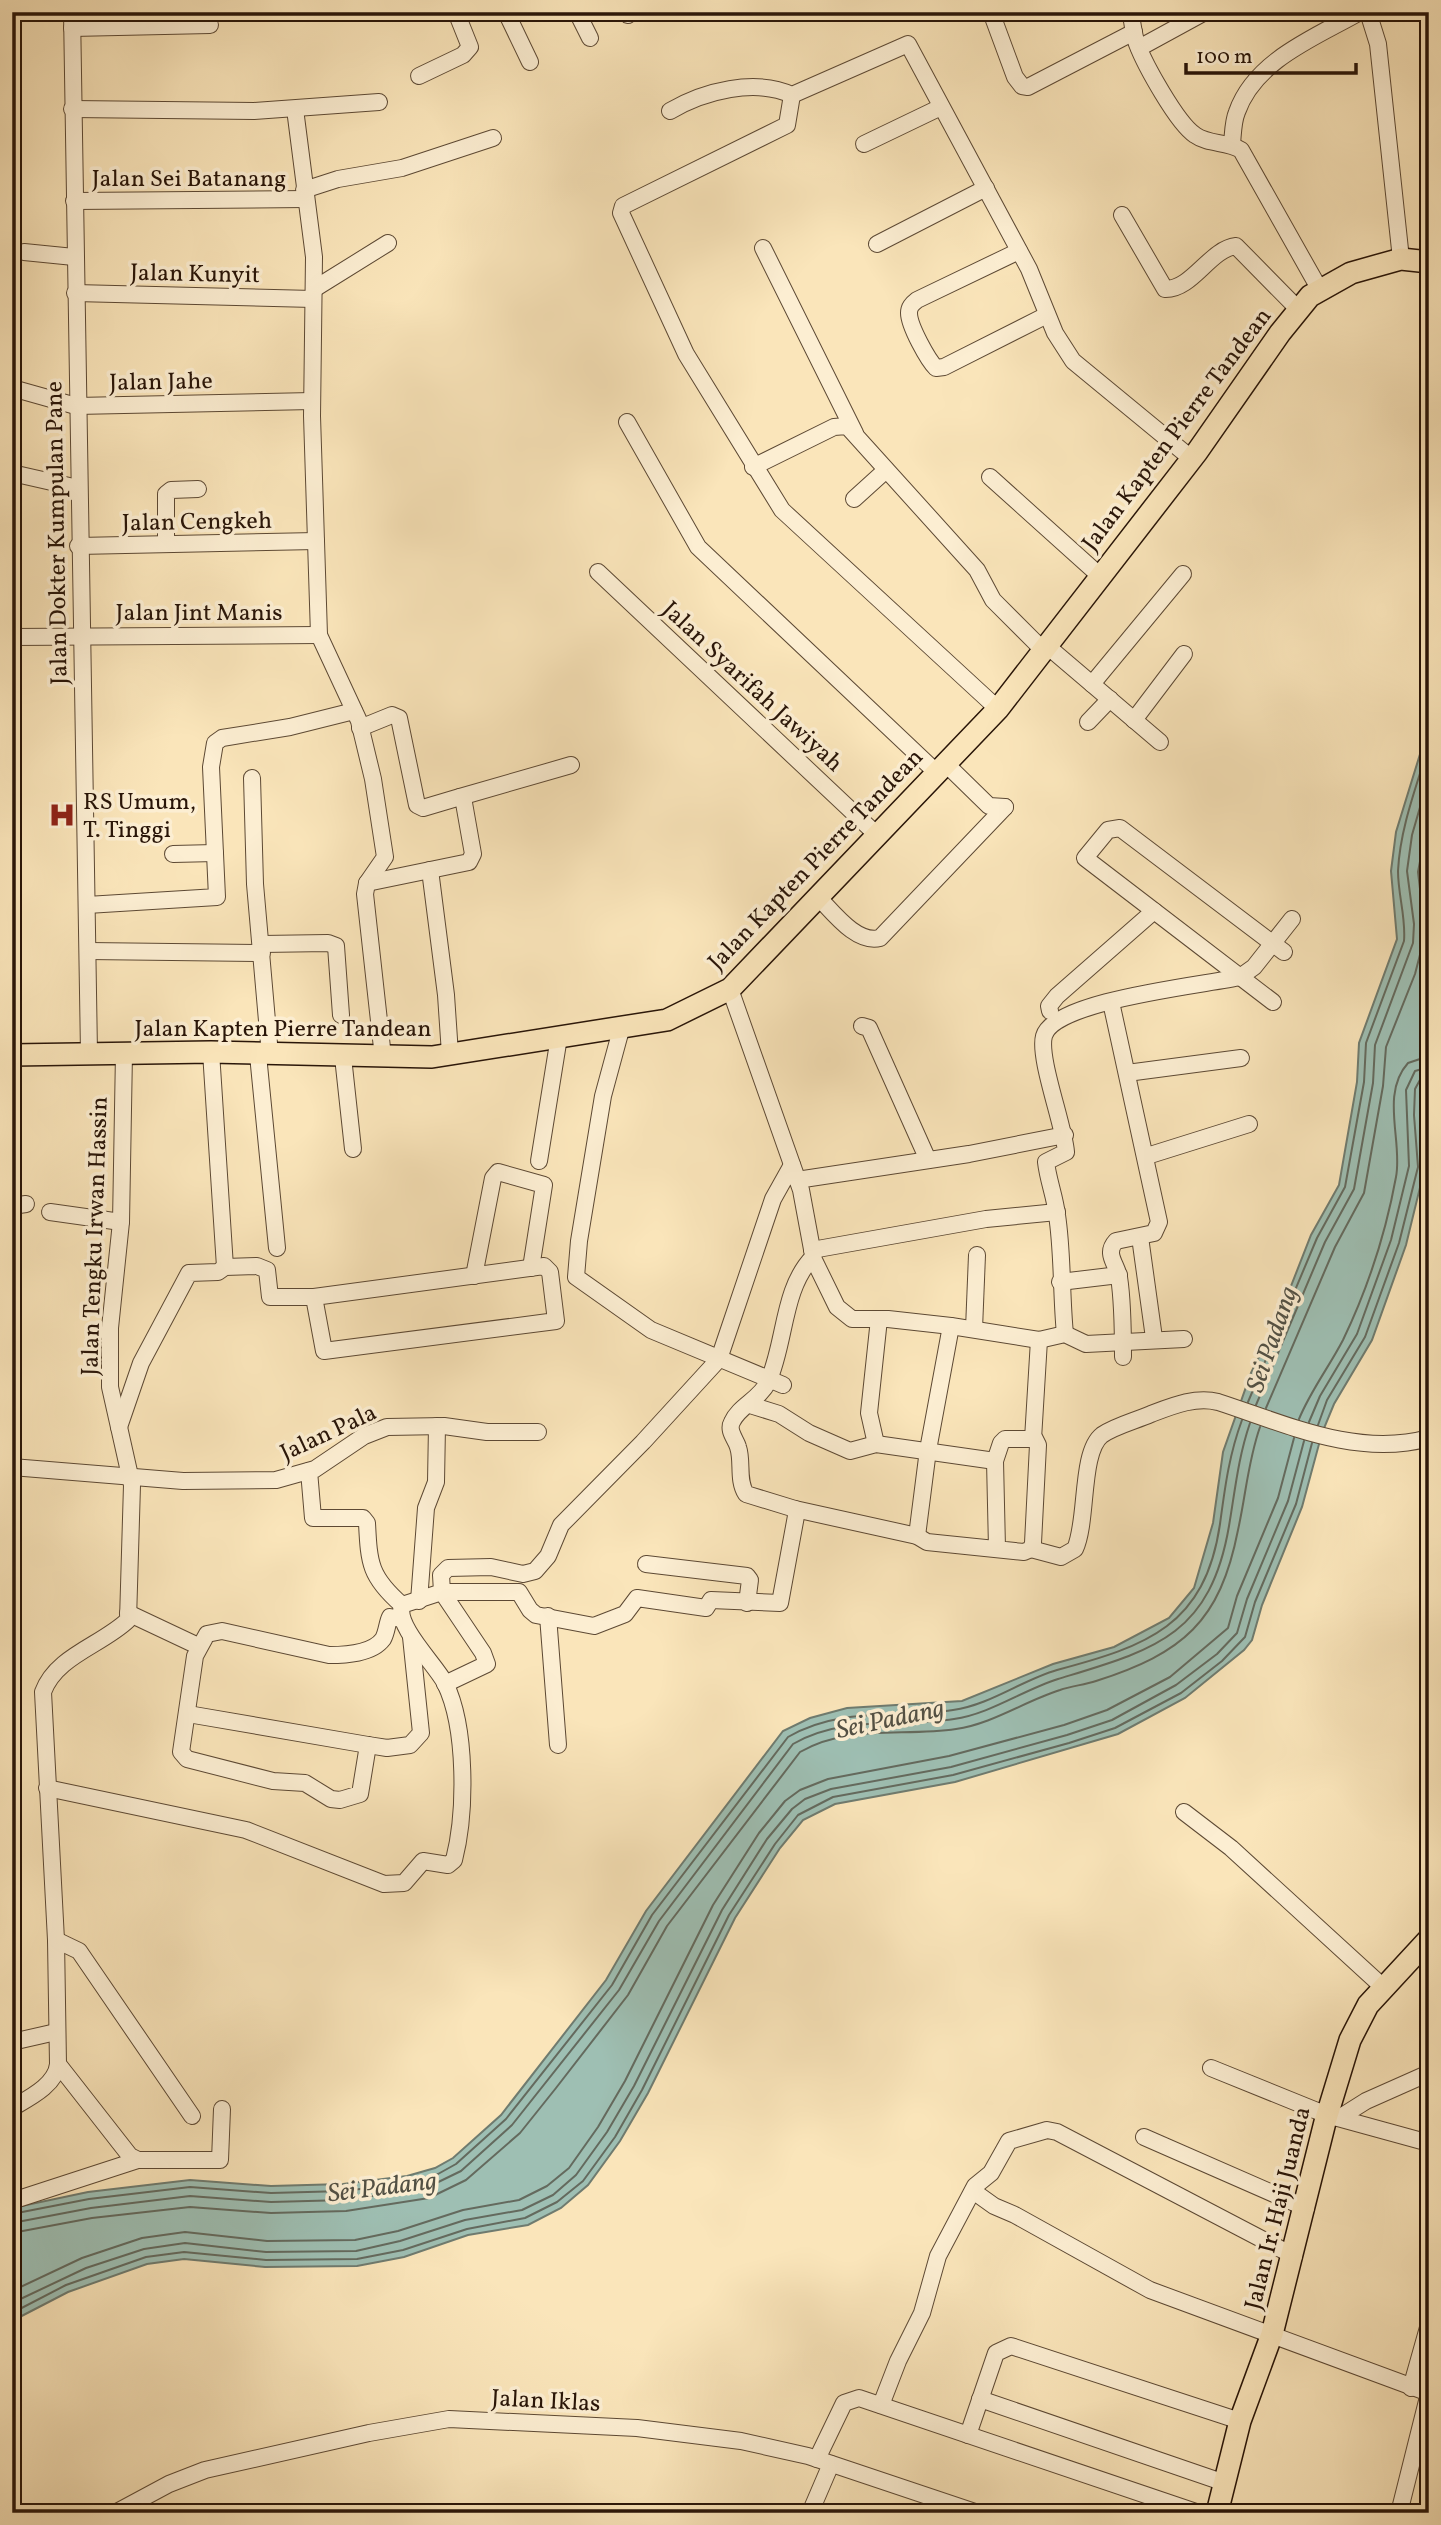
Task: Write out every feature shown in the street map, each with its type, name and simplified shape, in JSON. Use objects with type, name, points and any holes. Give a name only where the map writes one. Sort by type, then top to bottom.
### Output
[{"type":"main road","name":"Jalan Kapten Pierre Tandean","points":[[12,1055],[211,1052],[343,1057],[450,1055],[675,1017],[730,989],[998,709],[1099,575],[1192,459],[1299,310],[1320,290],[1351,274],[1401,259],[1429,262]]},
{"type":"main road","name":"Jalan Ir. Haji Juanda","points":[[1217,2513],[1240,2421],[1272,2334],[1294,2256],[1333,2117],[1350,2040],[1368,2005],[1429,1939]]},
{"type":"street","points":[[419,76],[463,55],[470,47],[456,12]]},
{"type":"street","points":[[506,12],[530,62]]},
{"type":"street","points":[[577,12],[590,38]]},
{"type":"street","points":[[991,12],[1015,78],[1022,86],[1028,87],[1135,32]]},
{"type":"street","points":[[1130,12],[1139,48],[1186,126],[1204,139],[1232,144],[1241,150],[1320,290]]},
{"type":"street","points":[[1139,48],[1205,12]]},
{"type":"street","points":[[1232,144],[1236,113],[1248,89],[1273,62],[1360,12]]},
{"type":"street","points":[[1368,12],[1378,44],[1401,259]]},
{"type":"street","points":[[72,20],[210,25]]},
{"type":"street","name":"Jalan Dokter Kumpulan Pane","points":[[72,20],[78,546],[89,1054]]},
{"type":"street","points":[[792,96],[908,44],[1019,251],[1048,315],[1073,360],[1192,459]]},
{"type":"street","points":[[670,111],[712,93],[755,87],[781,90],[792,96]]},
{"type":"street","points":[[792,96],[787,125],[621,208],[686,354],[753,467],[782,510],[998,709]]},
{"type":"street","points":[[72,109],[295,109],[379,102]]},
{"type":"street","points":[[864,144],[942,107]]},
{"type":"street","points":[[295,109],[313,240],[312,401],[319,635],[360,728],[373,779],[385,857],[367,883],[365,916],[383,1057]]},
{"type":"street","name":"Jalan Sei Batanang","points":[[74,201],[305,195],[338,179],[402,168],[493,138]]},
{"type":"street","points":[[877,244],[986,188]]},
{"type":"street","points":[[1122,215],[1164,289],[1176,287],[1226,249],[1237,246],[1299,310]]},
{"type":"street","points":[[314,294],[388,243]]},
{"type":"street","points":[[763,248],[855,433]]},
{"type":"street","points":[[24,251],[75,257]]},
{"type":"street","points":[[1019,251],[917,300],[911,305],[909,317],[929,361],[936,368],[944,368],[1048,315]]},
{"type":"street","name":"Jalan Kunyit","points":[[75,293],[314,294]]},
{"type":"street","name":"Jalan Jahe","points":[[12,388],[76,406],[312,401]]},
{"type":"street","points":[[627,422],[698,547],[940,768],[989,806],[1005,807],[880,938],[870,941],[860,936],[817,897]]},
{"type":"street","points":[[753,467],[834,427],[847,426],[977,570],[993,600],[1045,647],[1160,742]]},
{"type":"street","points":[[854,499],[886,470]]},
{"type":"street","points":[[12,473],[78,488]]},
{"type":"street","points":[[990,477],[1099,575]]},
{"type":"street","points":[[166,544],[166,494],[171,490],[198,489]]},
{"type":"street","name":"Jalan Cengkeh","points":[[78,546],[316,541]]},
{"type":"street","name":"Jalan Syarifah Jawiyah","points":[[598,572],[876,834]]},
{"type":"street","points":[[1092,684],[1182,574]]},
{"type":"street","name":"Jalan Jint Manis","points":[[12,637],[319,635]]},
{"type":"street","points":[[1134,720],[1184,654]]},
{"type":"street","points":[[1088,722],[1110,699]]},
{"type":"street","points":[[87,905],[217,897],[211,767],[215,743],[222,738],[290,727],[354,711]]},
{"type":"street","points":[[360,728],[389,716],[399,718],[416,802],[420,807],[571,765]]},
{"type":"street","points":[[252,778],[255,884],[262,948],[264,1055],[277,1248]]},
{"type":"street","points":[[367,883],[468,862],[473,857],[464,803],[460,797]]},
{"type":"street","points":[[1273,1002],[1085,858],[1108,830],[1120,828],[1278,948]]},
{"type":"street","points":[[173,854],[215,853]]},
{"type":"street","points":[[430,870],[446,995],[450,1055]]},
{"type":"street","points":[[1050,1011],[1049,1006],[1057,996],[1154,911]]},
{"type":"street","points":[[1065,1334],[1060,1282],[1063,1266],[1057,1212],[1046,1162],[1065,1155],[1065,1135],[1046,1060],[1044,1036],[1056,1021],[1111,1002],[1241,977],[1278,948],[1292,919]]},
{"type":"street","points":[[88,951],[262,948],[328,943],[336,946],[341,1015]]},
{"type":"street","points":[[730,989],[795,1173],[813,1253],[837,1307],[852,1319],[951,1326],[1039,1340],[1065,1334],[1086,1344],[1123,1349],[1154,1338],[1184,1339]]},
{"type":"street","points":[[1111,1002],[1147,1156],[1159,1222],[1154,1233],[1116,1241],[1112,1246],[1110,1254],[1118,1275],[1123,1349]]},
{"type":"street","points":[[622,1026],[603,1096],[579,1241],[576,1277],[635,1321],[776,1382]]},
{"type":"street","points":[[862,1026],[869,1028],[886,1062],[928,1160]]},
{"type":"street","points":[[539,1161],[559,1037]]},
{"type":"street","points":[[211,1052],[225,1267]]},
{"type":"street","name":"Jalan Tengku Irwan Hassin","points":[[124,1053],[121,1222],[110,1328],[110,1388],[130,1477],[128,1613]]},
{"type":"street","points":[[343,1057],[353,1149]]},
{"type":"street","points":[[1127,1073],[1241,1058]]},
{"type":"street","points":[[1147,1156],[1248,1124]]},
{"type":"street","points":[[445,1684],[487,1664],[483,1653],[442,1592],[441,1575],[448,1568],[491,1567],[523,1574],[531,1573],[541,1566],[561,1525],[643,1443],[719,1359],[773,1199],[795,1173],[928,1160],[1065,1135]]},
{"type":"street","points":[[474,1276],[493,1178],[498,1172],[544,1185],[531,1268]]},
{"type":"street","points":[[50,1212],[121,1222]]},
{"type":"street","points":[[1057,1212],[986,1219],[813,1253],[796,1280],[776,1382],[732,1421],[730,1429],[738,1447],[742,1488],[746,1494],[795,1509],[917,1536],[927,1542],[1024,1552],[1031,1549],[1061,1557],[1074,1549],[1082,1527],[1091,1448],[1104,1434],[1198,1399],[1219,1402],[1346,1443],[1409,1444],[1429,1438]]},
{"type":"street","points":[[1140,1237],[1154,1338]]},
{"type":"street","points":[[974,1329],[977,1255]]},
{"type":"street","points":[[119,1427],[141,1363],[189,1273],[218,1272],[225,1267],[257,1266],[267,1270],[271,1297],[314,1297],[544,1266],[550,1272],[555,1322],[324,1351],[314,1297]]},
{"type":"street","points":[[1060,1282],[1118,1275]]},
{"type":"street","points":[[876,1444],[869,1413],[879,1319]]},
{"type":"street","points":[[917,1536],[928,1451],[951,1326]]},
{"type":"street","points":[[1032,1439],[1039,1340]]},
{"type":"street","points":[[750,1405],[779,1413],[809,1433],[850,1451],[876,1444],[995,1461]]},
{"type":"street","points":[[419,1601],[426,1508],[436,1482],[437,1426]]},
{"type":"street","name":"Jalan Pala","points":[[12,1467],[130,1477],[238,1482],[276,1480],[309,1471],[376,1430],[437,1426],[487,1432],[538,1432]]},
{"type":"street","points":[[997,1548],[995,1461],[1005,1439],[1032,1439],[1038,1445],[1031,1549]]},
{"type":"street","points":[[47,1788],[246,1830],[396,1885],[409,1880],[422,1861],[448,1865],[454,1860],[462,1830],[461,1759],[454,1714],[445,1684],[411,1634],[402,1612],[373,1572],[367,1523],[363,1518],[313,1518],[309,1471]]},
{"type":"street","points":[[711,1600],[780,1603],[795,1509]]},
{"type":"street","points":[[646,1563],[749,1577],[747,1603]]},
{"type":"street","points":[[368,1745],[360,1794],[340,1800],[331,1799],[305,1783],[273,1781],[187,1759],[181,1752],[198,1646],[207,1634],[222,1631],[329,1655],[344,1655],[377,1644],[385,1633],[390,1617],[442,1592],[519,1592],[530,1610],[594,1626],[625,1615],[637,1598],[706,1608],[711,1600],[712,1572]]},
{"type":"street","points":[[12,2108],[49,2082],[57,2073],[58,2064],[56,1940],[43,1692],[48,1676],[115,1632],[128,1620],[128,1613],[198,1646]]},
{"type":"street","points":[[548,1616],[558,1745]]},
{"type":"street","points":[[188,1714],[387,1748],[410,1745],[421,1733],[411,1634]]},
{"type":"street","points":[[1184,1812],[1231,1848],[1383,1987]]},
{"type":"street","points":[[56,1940],[79,1951],[192,2116]]},
{"type":"street","points":[[12,2042],[56,2032]]},
{"type":"street","points":[[58,2064],[131,2156],[138,2160]]},
{"type":"street","points":[[1211,2068],[1333,2117],[1429,2143]]},
{"type":"street","points":[[1333,2117],[1429,2073]]},
{"type":"street","points":[[12,2201],[138,2160],[220,2160],[222,2109]]},
{"type":"street","points":[[881,2405],[898,2361],[922,2313],[938,2256],[954,2220],[973,2191],[991,2172],[1009,2141],[1047,2130],[1058,2132],[1294,2256]]},
{"type":"street","points":[[1144,2137],[1306,2208]]},
{"type":"street","points":[[973,2191],[994,2206],[1150,2290],[1429,2393],[1399,2513]]},
{"type":"street","points":[[1411,2388],[1429,2324]]},
{"type":"street","points":[[968,2435],[996,2353],[1011,2346],[1240,2421]]},
{"type":"street","points":[[810,2513],[844,2403],[859,2398],[1199,2513]]},
{"type":"street","points":[[980,2399],[1225,2483]]},
{"type":"street","name":"Jalan Iklas","points":[[115,2513],[169,2484],[205,2470],[449,2418],[637,2428],[741,2441],[824,2462],[978,2513]]},
{"type":"water","name":"Sei Padang","points":[[1429,725],[1429,1076],[1422,1091],[1421,1115],[1425,1167],[1406,1245],[1372,1340],[1334,1404],[1322,1433],[1302,1507],[1262,1605],[1252,1640],[1244,1650],[1185,1698],[1118,1734],[955,1782],[835,1804],[803,1820],[780,1848],[735,1918],[648,2093],[620,2141],[588,2185],[561,2208],[528,2225],[468,2235],[404,2257],[357,2266],[265,2267],[184,2259],[147,2264],[68,2292],[12,2321],[12,2208],[88,2192],[190,2180],[271,2186],[343,2184],[407,2176],[435,2168],[453,2158],[501,2115],[606,1980],[646,1911],[783,1731],[810,1718],[847,1708],[962,1701],[1053,1664],[1114,1647],[1169,1618],[1194,1588],[1213,1523],[1223,1452],[1251,1373],[1280,1314],[1311,1235],[1339,1185],[1357,1082],[1359,1043],[1397,939],[1391,871],[1396,832]]},
{"type":"place","name":"RS Umum, T. Tinggi","points":[[62,815]]}]
